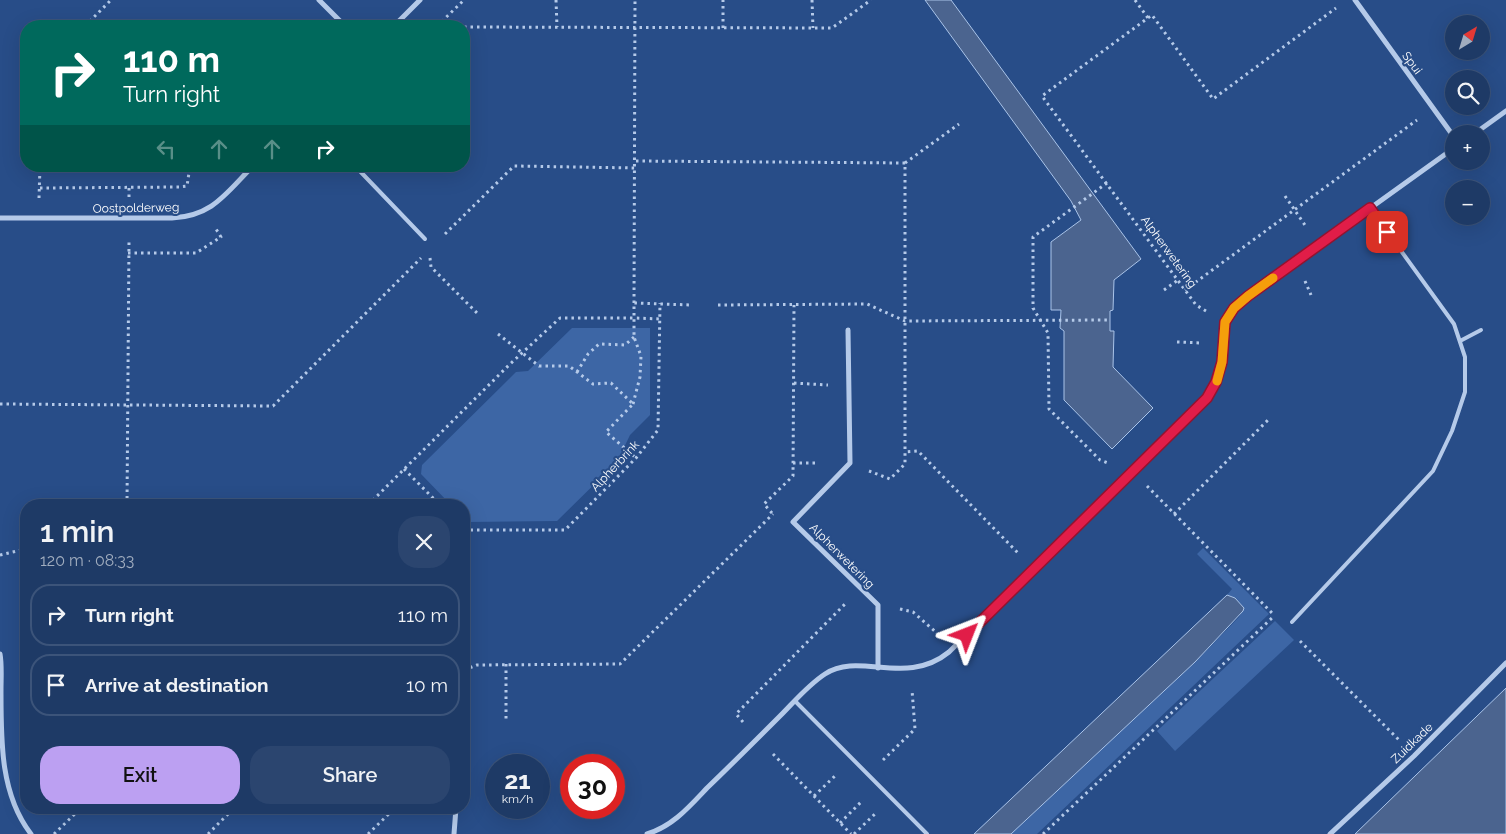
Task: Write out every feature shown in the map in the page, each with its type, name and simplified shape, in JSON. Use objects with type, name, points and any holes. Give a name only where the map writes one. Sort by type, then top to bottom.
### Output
[{"type":"street","points":[[319,0],[339,20]]},
{"type":"street","points":[[400,20],[420,0]]},
{"type":"street","name":"Spui","points":[[1355,0],[1445,125]]},
{"type":"street","points":[[1487,125],[1506,111]]},
{"type":"street","points":[[647,834],[671,823],[826,673],[848,667],[910,669],[933,663],[953,648],[1207,398],[1216,382],[1222,362],[1225,322],[1234,308],[1319,244],[1445,154]]},
{"type":"street","name":"Oostpolderweg","points":[[0,218],[184,218],[206,211],[247,172]]},
{"type":"street","points":[[848,330],[850,463]]},
{"type":"street","name":"Alpherwetering","points":[[850,463],[793,522],[878,605],[878,668]]},
{"type":"street","points":[[0,654],[1,757],[5,794],[16,817],[31,834]]},
{"type":"street","name":"Zuidkade","points":[[1330,834],[1414,756],[1506,663]]},
{"type":"street","points":[[454,834],[456,814]]},
{"type":"lane","points":[[360,172],[425,239]]},
{"type":"lane","points":[[1292,622],[1433,472],[1452,431],[1465,392],[1465,358],[1454,324],[1370,208]]},
{"type":"lane","points":[[1460,341],[1481,330]]},
{"type":"lane","points":[[795,701],[927,834]]},
{"type":"path","points":[[91,20],[111,0]]},
{"type":"path","points":[[443,20],[464,0]]},
{"type":"path","points":[[556,0],[557,27]]},
{"type":"path","points":[[635,0],[634,337],[641,356],[640,377],[633,404],[606,432],[636,458]]},
{"type":"path","points":[[723,0],[723,28]]},
{"type":"path","points":[[812,0],[814,28]]},
{"type":"path","points":[[470,27],[832,28],[871,0]]},
{"type":"path","points":[[1135,0],[1148,18],[1152,14],[1213,99],[1339,6]]},
{"type":"path","name":"Alpherwetering","points":[[1148,18],[1042,96],[1196,304],[1225,322]]},
{"type":"path","points":[[1185,290],[1433,109]]},
{"type":"path","points":[[636,162],[905,163],[959,124]]},
{"type":"path","points":[[850,463],[890,479],[905,464],[905,163]]},
{"type":"path","points":[[0,404],[273,406],[514,166],[636,168]]},
{"type":"path","points":[[38,218],[40,172]]},
{"type":"path","points":[[40,188],[187,186],[189,172]]},
{"type":"path","points":[[1107,184],[1033,237],[1033,308],[1048,333],[1049,408],[1100,460],[1133,472]]},
{"type":"path","points":[[127,499],[129,187]]},
{"type":"path","points":[[1284,196],[1319,244]]},
{"type":"path","points":[[128,253],[186,254],[207,247],[221,237],[206,211]]},
{"type":"path","points":[[425,239],[430,249],[431,268],[477,313]]},
{"type":"path","points":[[1164,290],[1178,280]]},
{"type":"path","points":[[634,303],[691,305]]},
{"type":"path","name":"Alpherbrink","points":[[470,530],[565,530],[636,458],[658,430],[660,303]]},
{"type":"path","points":[[718,305],[867,304],[905,321],[1110,320]]},
{"type":"path","points":[[793,522],[777,518],[764,504],[793,476],[794,305]]},
{"type":"path","points":[[374,499],[560,318],[660,319]]},
{"type":"path","points":[[498,334],[539,366],[569,366],[593,384],[611,383],[633,404]]},
{"type":"path","points":[[577,372],[588,354],[599,344],[625,345],[634,337]]},
{"type":"path","points":[[794,383],[849,386]]},
{"type":"path","points":[[1174,514],[1269,419]]},
{"type":"path","points":[[905,452],[918,451],[1034,568]]},
{"type":"path","points":[[404,469],[434,499]]},
{"type":"path","points":[[470,668],[477,665],[506,664],[620,664],[772,513]]},
{"type":"path","points":[[0,555],[20,550]]},
{"type":"path","points":[[860,588],[736,714],[840,823],[853,834],[891,797]]},
{"type":"path","points":[[878,605],[913,612],[953,648]]},
{"type":"path","points":[[1044,834],[1274,616]]},
{"type":"path","points":[[506,664],[506,721]]},
{"type":"path","points":[[868,774],[915,729],[910,669]]},
{"type":"path","points":[[814,796],[852,758]]},
{"type":"path","points":[[840,823],[879,785]]},
{"type":"path","points":[[54,834],[75,814]]},
{"type":"path","points":[[208,834],[228,814]]},
{"type":"path","points":[[368,834],[389,814]]},
{"type":"shaded area","points":[[925,0],[951,0],[1141,259],[1114,280],[1113,310],[1110,311],[1110,331],[1114,331],[1113,367],[1153,408],[1112,449],[1064,400],[1064,331],[1060,328],[1061,310],[1051,310],[1051,242],[1081,220],[1071,201]]},
{"type":"shaded area","points":[[572,328],[650,328],[650,415],[630,435],[617,462],[557,521],[470,522],[470,499],[445,499],[421,474],[422,465],[516,372],[528,371]]},
{"type":"shaded area","points":[[1203,548],[1269,614],[1037,834],[1011,834],[1195,662],[1239,617],[1244,608],[1235,598],[1227,595],[1232,589],[1197,554]]},
{"type":"shaded area","points":[[1227,595],[1235,598],[1244,608],[1243,611],[1195,662],[1011,834],[974,834]]},
{"type":"shaded area","points":[[1275,621],[1294,640],[1175,751],[1157,731]]},
{"type":"shaded area","points":[[1506,688],[1506,834],[1355,834]]},
{"type":"slow traffic","points":[[1217,381],[1222,362],[1225,322],[1234,308],[1273,278]]},
{"type":"route","points":[[967,635],[1207,398],[1216,382],[1222,362],[1225,322],[1234,308],[1370,208],[1387,232]]}]
